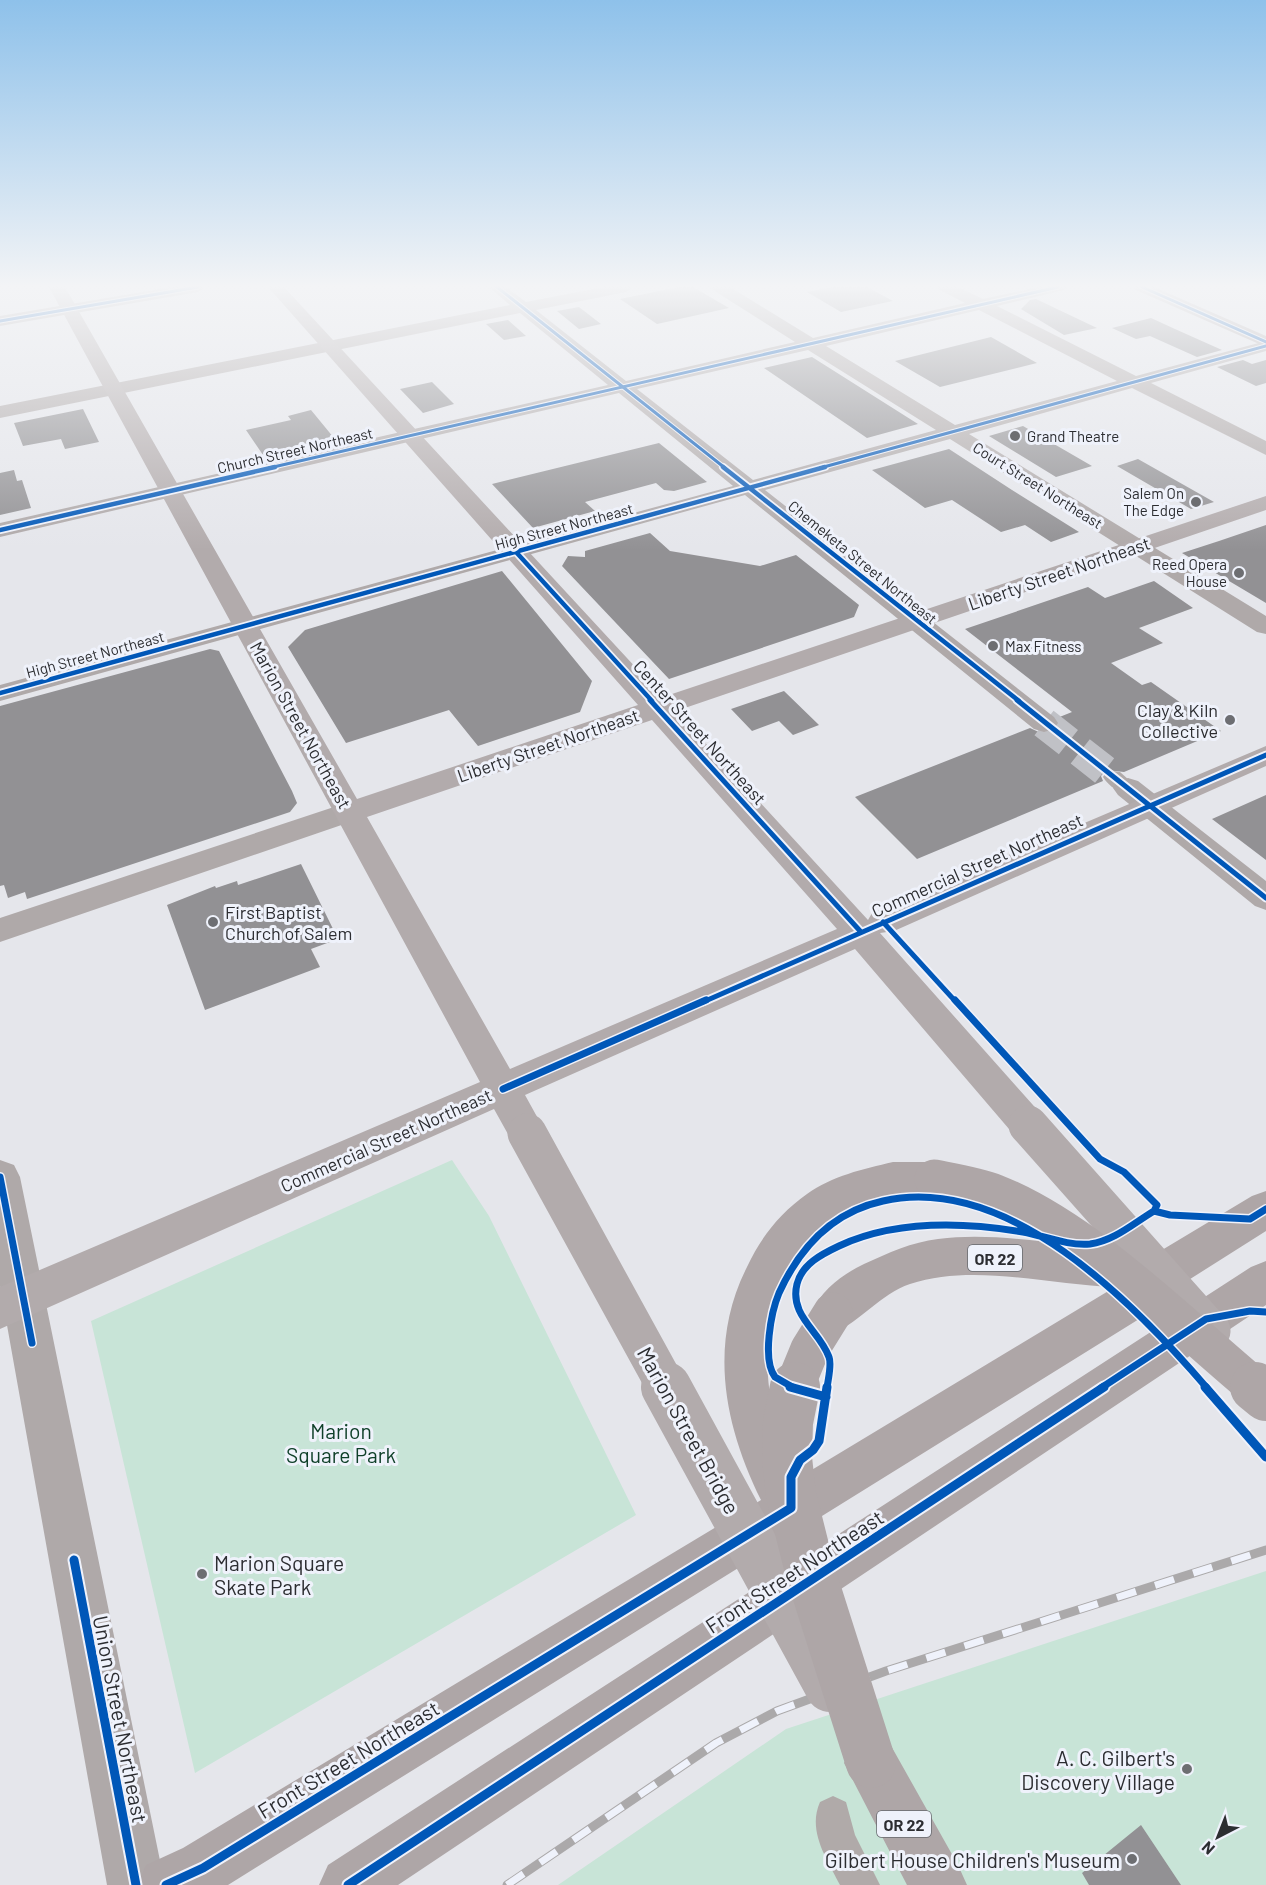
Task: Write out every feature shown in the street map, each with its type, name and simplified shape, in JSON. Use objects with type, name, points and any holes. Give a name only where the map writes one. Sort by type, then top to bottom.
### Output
[{"type":"highway","points":[[791,1508],[758,1440],[747,1392],[745,1369],[748,1324],[759,1285],[777,1250],[789,1234],[816,1208],[832,1197],[873,1182],[895,1178],[933,1179],[966,1184],[1015,1202],[1062,1229],[1266,1395]]},
{"type":"highway","name":"Front Street Northeast","points":[[166,1885],[203,1868],[1137,1297],[1172,1267],[1266,1209]]},
{"type":"highway","name":"OR 22","points":[[871,1763],[800,1537],[790,1496],[786,1461],[786,1426],[790,1400],[806,1352],[833,1312],[864,1284],[883,1273],[923,1259],[945,1255],[966,1255],[1081,1267],[1172,1267]]},
{"type":"highway","name":"Front Street Northeast","points":[[348,1885],[1266,1281]]},
{"type":"highway","name":"Marion Street Bridge","points":[[871,1763],[938,1885]]},
{"type":"main road","name":"Marion Street Northeast","points":[[106,375],[527,1133]]},
{"type":"main road","points":[[0,412],[184,375]]},
{"type":"main road","name":"Center Street Northeast","points":[[356,375],[658,708],[872,927],[1028,1125],[1266,1395]]},
{"type":"main road","name":"Chemeketa Street Northeast","points":[[608,375],[1044,723]]},
{"type":"main road","name":"Church Street Northeast","points":[[0,530],[676,375]]},
{"type":"main road","name":"Court Street Northeast","points":[[866,375],[963,429],[984,452],[1266,627]]},
{"type":"main road","points":[[1121,375],[1266,449]]},
{"type":"main road","name":"High Street Northeast","points":[[0,693],[1159,375]]},
{"type":"main road","name":"Liberty Street Northeast","points":[[0,930],[1266,503]]},
{"type":"main road","name":"Commercial Street Northeast","points":[[12,1303],[960,889],[1130,790],[1266,755]]},
{"type":"main road","points":[[1130,790],[1266,898]]},
{"type":"main road","name":"Marion Street Bridge","points":[[527,1133],[871,1763]]},
{"type":"main road","name":"Union Street Northeast","points":[[0,1177],[12,1303],[136,1885]]},
{"type":"street","points":[[833,1815],[837,1839],[861,1885]]},
{"type":"green space","name":"Marion Square Park","points":[[452,1160],[489,1216],[636,1515],[195,1773],[91,1321]]},
{"type":"green space","points":[[1266,1571],[1266,1885],[558,1885],[786,1729]]},
{"type":"building","points":[[774,375],[840,375],[918,424],[867,438]]},
{"type":"building","points":[[919,375],[989,375],[940,387]]},
{"type":"building","points":[[1233,375],[1266,375],[1266,383],[1256,386]]},
{"type":"building","points":[[432,382],[454,404],[423,413],[400,389]]},
{"type":"building","points":[[83,409],[99,442],[65,449],[61,439],[23,446],[14,423]]},
{"type":"building","points":[[311,410],[334,438],[263,455],[246,430],[291,420],[288,416]]},
{"type":"building","points":[[1023,426],[1092,466],[1056,477],[989,436]]},
{"type":"building","points":[[659,443],[707,482],[674,491],[664,490],[656,483],[585,502],[595,511],[533,528],[492,484]]},
{"type":"building","points":[[949,449],[1079,532],[1051,542],[1025,525],[1001,532],[952,500],[925,508],[872,470]]},
{"type":"building","points":[[1138,459],[1214,502],[1191,509],[1117,466]]},
{"type":"building","points":[[14,470],[17,481],[22,480],[31,508],[0,515],[0,473]]},
{"type":"building","points":[[1266,525],[1266,603],[1182,553],[1219,541]]},
{"type":"building","points":[[650,533],[670,551],[760,566],[796,555],[859,605],[854,617],[669,679],[562,566],[568,556],[585,557],[585,551]]},
{"type":"building","points":[[502,571],[592,681],[580,712],[478,746],[449,710],[346,743],[288,647],[305,630]]},
{"type":"building","points":[[1154,581],[1193,608],[1139,628],[1163,643],[1111,663],[1142,685],[1151,682],[1221,731],[1124,772],[1106,770],[1101,776],[1103,781],[917,859],[855,797],[1030,728],[1043,734],[1055,731],[1060,724],[1057,718],[1072,712],[965,629],[1088,587],[1105,598]]},
{"type":"building","points":[[210,649],[219,651],[292,791],[297,803],[290,812],[27,899],[25,892],[8,898],[4,885],[0,886],[0,706]]},
{"type":"building","points":[[784,691],[819,725],[793,735],[779,721],[752,731],[731,709]]},
{"type":"building","points":[[1266,795],[1266,860],[1212,819]]},
{"type":"building","name":"First Baptist Church of Salem","points":[[301,864],[338,939],[311,949],[320,967],[205,1010],[167,905],[215,886],[216,888],[237,881],[238,885]]},
{"type":"building","name":"Gilbert House Children's Museum","points":[[1141,1825],[1181,1885],[1089,1885],[1082,1873]]},
{"type":"tunnel","points":[[1044,723],[1113,777]]},
{"type":"railway","points":[[507,1885],[716,1743],[777,1711],[886,1671],[1266,1550]]},
{"type":"cycle path","points":[[608,375],[1266,898]]},
{"type":"cycle path","points":[[0,530],[675,375]]},
{"type":"cycle path","points":[[0,693],[1160,375]]},
{"type":"cycle path","points":[[516,552],[861,932]]},
{"type":"cycle path","points":[[503,1089],[1266,755]]},
{"type":"cycle path","points":[[883,922],[1100,1159],[1124,1172],[1157,1205],[1154,1211]]},
{"type":"cycle path","points":[[0,1177],[32,1343]]},
{"type":"cycle path","points":[[826,1397],[799,1390],[780,1381],[770,1368],[768,1357],[770,1334],[777,1297],[792,1266],[812,1239],[839,1218],[869,1204],[902,1196],[938,1197],[974,1205],[1017,1224],[1059,1249],[1098,1278],[1170,1347],[1266,1457]]},
{"type":"cycle path","points":[[1154,1211],[1170,1215],[1250,1219],[1266,1209]]},
{"type":"cycle path","points":[[166,1885],[203,1868],[791,1508],[790,1489],[793,1471],[800,1460],[817,1445],[825,1411],[830,1359],[801,1316],[796,1300],[799,1278],[807,1266],[818,1257],[848,1242],[872,1235],[921,1227],[997,1229],[1089,1244],[1114,1236],[1154,1211]]},
{"type":"cycle path","points":[[348,1885],[1206,1319],[1250,1311],[1266,1312]]},
{"type":"cycle path","points":[[74,1560],[136,1885]]},
{"type":"place","name":"Grand Theatre","points":[[1015,436]]},
{"type":"place","name":"Salem On The Edge","points":[[1196,502]]},
{"type":"place","name":"Reed Opera House","points":[[1239,573]]},
{"type":"place","name":"Max Fitness","points":[[993,646]]},
{"type":"place","name":"Clay & Kiln Collective","points":[[1230,720]]},
{"type":"place","name":"First Baptist Church of Salem","points":[[213,922]]},
{"type":"place","name":"Marion Square Skate Park","points":[[202,1574]]},
{"type":"place","name":"A. C. Gilbert's Discovery Village","points":[[1187,1769]]},
{"type":"place","name":"Gilbert House Children's Museum","points":[[1132,1859]]}]
